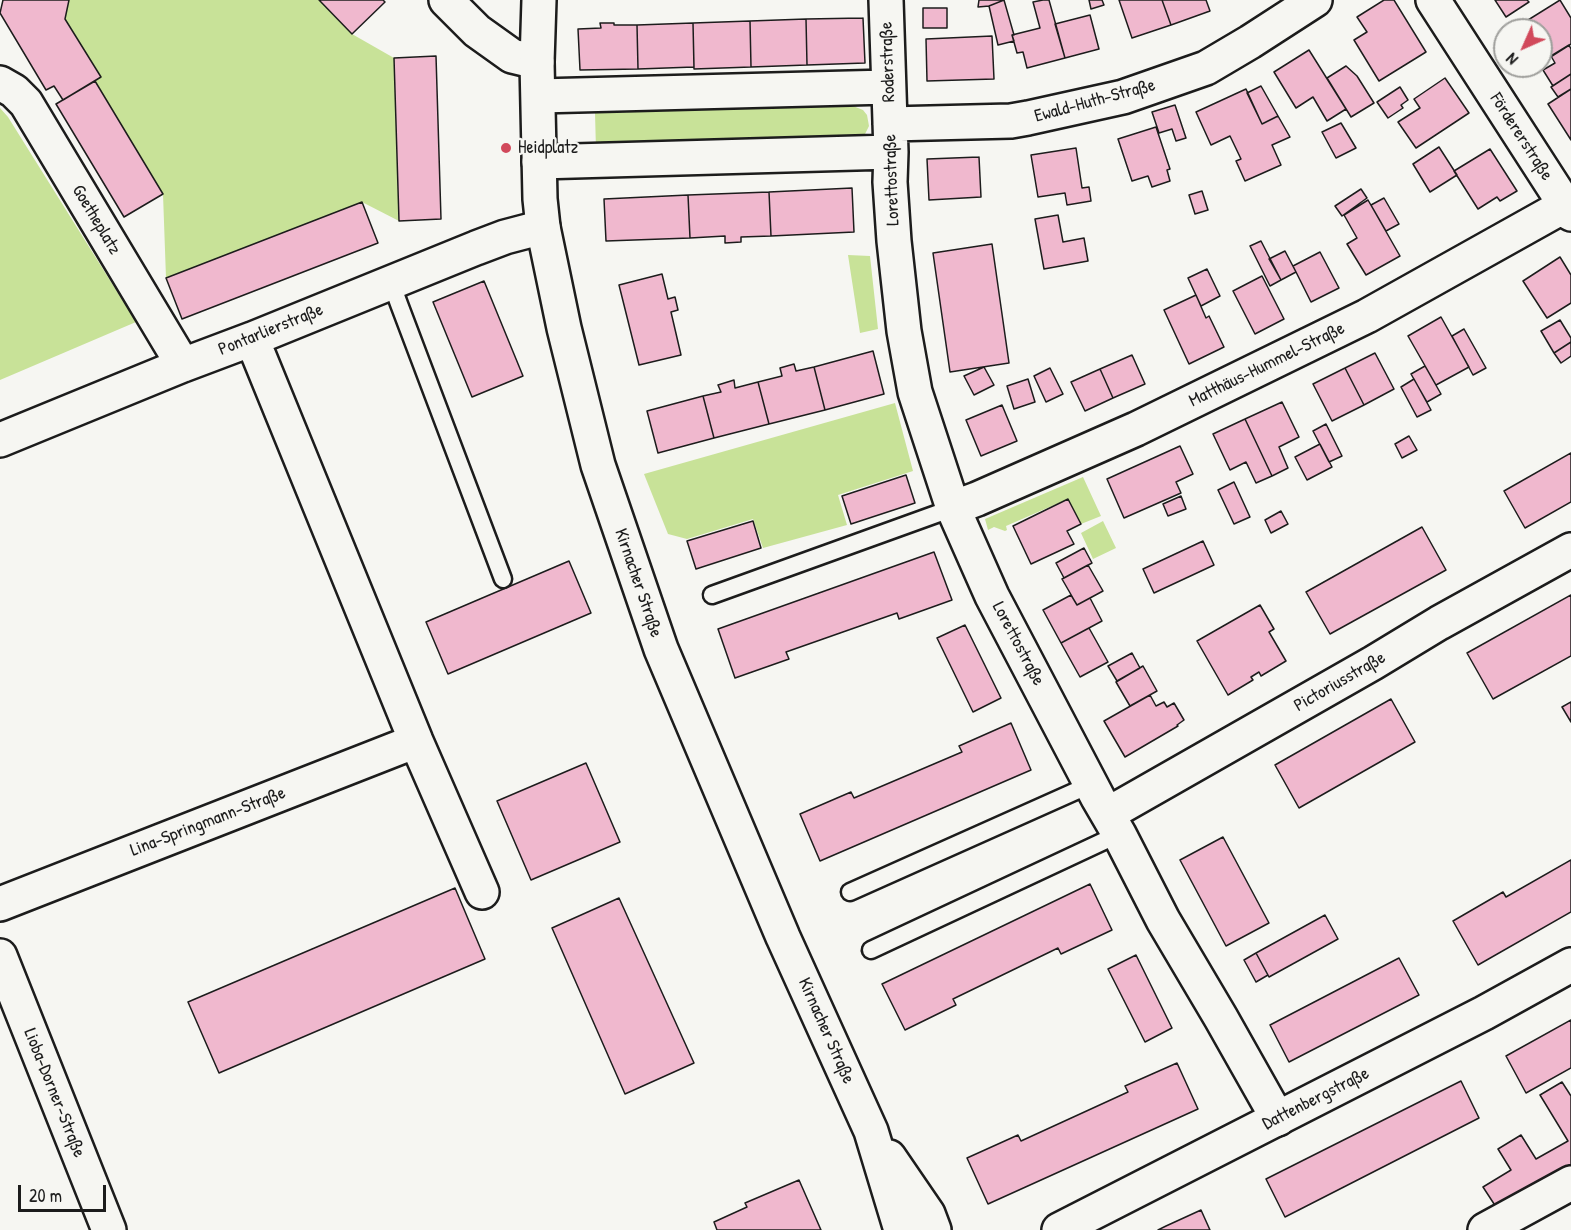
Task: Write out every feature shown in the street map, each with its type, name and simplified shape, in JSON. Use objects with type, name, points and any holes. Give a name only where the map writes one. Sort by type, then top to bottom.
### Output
[{"type":"street","points":[[446,0],[477,31],[512,56],[537,62]]},
{"type":"street","name":"Kirnacher Straße","points":[[539,0],[537,62],[540,199],[543,227],[564,328],[598,465],[661,649],[783,937],[871,1131],[901,1230]]},
{"type":"street","name":"Roderstraße","points":[[886,0],[891,138]]},
{"type":"street","name":"Ewald-Huth-Straße","points":[[891,138],[1028,118],[1123,97],[1206,68],[1315,0]]},
{"type":"street","name":"Fördererstraße","points":[[1433,0],[1569,207]]},
{"type":"street","name":"Goetheplatz","points":[[0,82],[26,103],[183,364]]},
{"type":"street","points":[[539,96],[888,87]]},
{"type":"street","points":[[539,162],[891,138]]},
{"type":"street","name":"Lorettostraße","points":[[891,138],[890,182],[904,331],[915,392],[953,508],[992,596],[1163,920],[1278,1119]]},
{"type":"street","name":"Matthäus-Hummel-Straße","points":[[953,508],[1136,429],[1367,316],[1569,207]]},
{"type":"street","name":"Pontarlierstraße","points":[[0,440],[183,364],[252,339],[505,237],[543,227]]},
{"type":"street","points":[[252,339],[416,741],[482,892]]},
{"type":"street","name":"Pictoriusstraße","points":[[1113,824],[1439,623],[1571,550]]},
{"type":"street","name":"Lina-Springmann-Straße","points":[[0,903],[416,741]]},
{"type":"street","name":"Lioba-Dorner-Straße","points":[[0,956],[109,1230]]},
{"type":"street","name":"Dattenbergstraße","points":[[1059,1230],[1484,1013],[1571,965]]},
{"type":"street","name":"Kirnacher Straße","points":[[871,1131],[928,1214],[934,1230]]},
{"type":"street","points":[[1485,1230],[1571,1183]]},
{"type":"lane","points":[[392,282],[503,579]]},
{"type":"lane","points":[[712,595],[953,508]]},
{"type":"lane","points":[[850,892],[1091,783]]},
{"type":"lane","points":[[871,950],[1113,824]]},
{"type":"green space","points":[[69,0],[319,0],[352,34],[394,58],[399,221],[362,202],[166,278],[163,194],[95,81],[100,77],[65,19]]},
{"type":"green space","points":[[853,106],[863,110],[867,115],[869,126],[864,136],[596,150],[595,113]]},
{"type":"green space","points":[[0,108],[8,117],[136,322],[0,380]]},
{"type":"green space","points":[[848,255],[870,256],[878,329],[860,333]]},
{"type":"green space","points":[[895,403],[913,471],[838,495],[847,525],[763,548],[753,519],[687,539],[668,534],[644,474]]},
{"type":"green space","points":[[1083,477],[1101,516],[1081,524],[1068,499],[1006,526],[1005,531],[994,527],[988,530],[985,519]]},
{"type":"green space","points":[[1103,521],[1116,548],[1093,559],[1081,533]]},
{"type":"building","points":[[3,0],[69,0],[65,19],[101,77],[63,100],[54,86],[46,90],[0,13]]},
{"type":"building","points":[[319,0],[383,0],[385,2],[352,34]]},
{"type":"building","points":[[979,0],[1004,0],[989,6],[978,7]]},
{"type":"building","points":[[1004,0],[1014,41],[998,45],[989,6]]},
{"type":"building","points":[[1049,0],[1065,58],[1027,68],[1023,52],[1017,53],[1012,35],[1040,28],[1033,2]]},
{"type":"building","points":[[1089,0],[1102,0],[1104,5],[1091,9]]},
{"type":"building","points":[[1119,0],[1162,0],[1171,25],[1132,38]]},
{"type":"building","points":[[1162,0],[1206,0],[1210,11],[1171,25]]},
{"type":"building","points":[[1384,0],[1394,0],[1426,52],[1379,81],[1354,40],[1367,32],[1357,17]]},
{"type":"building","points":[[1495,0],[1527,0],[1529,2],[1506,17]]},
{"type":"building","points":[[1560,0],[1571,18],[1571,44],[1553,55],[1553,18],[1531,18]]},
{"type":"building","points":[[923,8],[947,8],[947,28],[923,28]]},
{"type":"building","points":[[1090,15],[1099,49],[1065,58],[1055,24]]},
{"type":"building","points":[[863,18],[865,63],[807,65],[806,19]]},
{"type":"building","points":[[806,19],[807,65],[751,67],[750,21]]},
{"type":"building","points":[[750,21],[751,67],[694,69],[693,23]]},
{"type":"building","points":[[600,23],[637,25],[638,69],[580,70],[578,29],[601,28]]},
{"type":"building","points":[[693,23],[694,67],[638,69],[637,25]]},
{"type":"building","points":[[992,36],[994,79],[927,81],[926,39]]},
{"type":"building","points":[[1569,45],[1571,49],[1571,74],[1553,86],[1548,78],[1553,78],[1553,64],[1555,63],[1553,55]]},
{"type":"building","points":[[1309,50],[1346,109],[1327,121],[1313,97],[1296,108],[1274,72]]},
{"type":"building","points":[[436,56],[441,219],[399,221],[394,58]]},
{"type":"building","points":[[1346,66],[1357,76],[1374,103],[1351,117],[1327,78]]},
{"type":"building","points":[[1571,74],[1571,89],[1558,97],[1551,87]]},
{"type":"building","points":[[1445,78],[1469,113],[1416,148],[1398,122],[1420,108],[1414,99]]},
{"type":"building","points":[[95,81],[163,194],[124,217],[56,104]]},
{"type":"building","points":[[1261,86],[1278,116],[1262,124],[1247,93]]},
{"type":"building","points":[[1400,87],[1408,100],[1401,105],[1403,108],[1388,118],[1377,102]]},
{"type":"building","points":[[1246,89],[1262,124],[1278,116],[1290,137],[1272,145],[1281,165],[1245,181],[1236,161],[1241,159],[1230,136],[1211,145],[1196,112]]},
{"type":"building","points":[[1571,89],[1571,140],[1548,104]]},
{"type":"building","points":[[1175,105],[1186,138],[1176,141],[1172,129],[1159,133],[1152,112]]},
{"type":"building","points":[[1341,123],[1356,148],[1336,158],[1322,132]]},
{"type":"building","points":[[1156,127],[1170,169],[1167,170],[1170,181],[1152,187],[1148,176],[1132,181],[1118,139]]},
{"type":"building","points":[[1439,147],[1457,175],[1430,192],[1413,164]]},
{"type":"building","points":[[1076,148],[1082,188],[1089,187],[1091,201],[1067,205],[1065,193],[1038,197],[1031,155]]},
{"type":"building","points":[[1490,149],[1517,191],[1500,201],[1497,197],[1478,209],[1454,171]]},
{"type":"building","points":[[979,157],[981,197],[929,200],[927,159]]},
{"type":"building","points":[[852,188],[854,232],[771,236],[769,192]]},
{"type":"building","points":[[1361,189],[1367,198],[1342,216],[1335,206]]},
{"type":"building","points":[[1202,191],[1208,210],[1195,214],[1189,195]]},
{"type":"building","points":[[769,192],[771,236],[741,237],[741,242],[725,243],[725,236],[690,238],[688,195]]},
{"type":"building","points":[[688,195],[690,238],[606,241],[604,199]]},
{"type":"building","points":[[1384,198],[1399,224],[1386,231],[1371,205]]},
{"type":"building","points":[[1368,200],[1400,256],[1366,275],[1347,244],[1357,238],[1344,215]]},
{"type":"building","points":[[362,202],[378,243],[182,319],[166,278]]},
{"type":"building","points":[[1058,215],[1063,242],[1084,238],[1088,261],[1044,269],[1035,219]]},
{"type":"building","points":[[1261,241],[1281,280],[1270,286],[1250,246]]},
{"type":"building","points":[[992,244],[1009,363],[950,372],[933,253]]},
{"type":"building","points":[[1285,251],[1296,272],[1281,280],[1269,259]]},
{"type":"building","points":[[1320,252],[1339,288],[1311,302],[1293,266]]},
{"type":"building","points":[[1560,257],[1571,275],[1571,303],[1547,318],[1523,281]]},
{"type":"building","points":[[1207,269],[1220,296],[1201,306],[1188,278]]},
{"type":"building","points":[[662,274],[668,299],[675,297],[678,310],[671,312],[681,355],[639,365],[619,285]]},
{"type":"building","points":[[1262,276],[1284,319],[1255,334],[1233,291]]},
{"type":"building","points":[[484,281],[523,376],[472,397],[433,302]]},
{"type":"building","points":[[1196,295],[1206,318],[1209,316],[1224,347],[1189,364],[1164,310]]},
{"type":"building","points":[[1441,317],[1469,367],[1436,385],[1408,336]]},
{"type":"building","points":[[1560,320],[1571,342],[1554,353],[1541,331]]},
{"type":"building","points":[[1464,329],[1486,368],[1473,375],[1452,336]]},
{"type":"building","points":[[1571,342],[1571,356],[1561,363],[1554,353]]},
{"type":"building","points":[[873,351],[884,394],[825,410],[814,367]]},
{"type":"building","points":[[1375,353],[1394,389],[1364,405],[1345,368]]},
{"type":"building","points":[[1132,355],[1145,384],[1113,398],[1100,369]]},
{"type":"building","points":[[794,364],[796,371],[814,367],[825,410],[769,424],[758,382],[782,376],[780,368]]},
{"type":"building","points":[[1425,366],[1441,394],[1427,402],[1411,374]]},
{"type":"building","points":[[984,367],[994,385],[974,395],[964,376]]},
{"type":"building","points":[[1050,368],[1063,394],[1046,402],[1034,376]]},
{"type":"building","points":[[1345,368],[1364,405],[1332,421],[1313,384]]},
{"type":"building","points":[[1100,369],[1113,398],[1085,411],[1071,382]]},
{"type":"building","points":[[1028,379],[1035,402],[1014,409],[1007,386]]},
{"type":"building","points":[[1414,379],[1431,410],[1417,417],[1401,387]]},
{"type":"building","points":[[734,380],[735,388],[758,382],[769,424],[714,438],[703,396],[721,392],[718,385]]},
{"type":"building","points":[[703,396],[714,438],[658,453],[647,411]]},
{"type":"building","points":[[1282,402],[1299,437],[1279,447],[1288,468],[1272,476],[1245,419]]},
{"type":"building","points":[[1002,405],[1017,441],[981,456],[966,420]]},
{"type":"building","points":[[1245,419],[1272,476],[1256,483],[1246,462],[1230,470],[1213,434]]},
{"type":"building","points":[[1326,424],[1342,456],[1329,462],[1313,431]]},
{"type":"building","points":[[1409,436],[1417,450],[1402,458],[1395,444]]},
{"type":"building","points":[[1320,444],[1332,467],[1307,480],[1295,457]]},
{"type":"building","points":[[1180,446],[1193,474],[1176,482],[1181,493],[1124,518],[1107,479]]},
{"type":"building","points":[[1571,453],[1571,502],[1525,528],[1504,491]]},
{"type":"building","points":[[906,475],[915,503],[851,524],[842,496]]},
{"type":"building","points":[[1234,482],[1250,517],[1234,524],[1218,490]]},
{"type":"building","points":[[1181,496],[1186,509],[1168,516],[1163,504]]},
{"type":"building","points":[[1068,499],[1081,524],[1067,531],[1074,544],[1031,564],[1013,526]]},
{"type":"building","points":[[1281,511],[1288,524],[1271,533],[1265,520]]},
{"type":"building","points":[[753,521],[761,548],[696,569],[687,541]]},
{"type":"building","points":[[1422,527],[1446,570],[1330,634],[1306,592]]},
{"type":"building","points":[[1203,541],[1214,565],[1154,593],[1143,569]]},
{"type":"building","points":[[1084,548],[1092,563],[1064,578],[1056,563]]},
{"type":"building","points":[[934,552],[952,600],[899,619],[897,613],[786,652],[789,659],[735,678],[718,629]]},
{"type":"building","points":[[569,561],[591,613],[448,674],[426,622]]},
{"type":"building","points":[[1088,565],[1103,591],[1077,605],[1062,579]]},
{"type":"building","points":[[1071,595],[1077,605],[1090,598],[1102,621],[1061,643],[1043,610]]},
{"type":"building","points":[[1571,595],[1571,656],[1493,699],[1467,653]]},
{"type":"building","points":[[1260,605],[1274,629],[1269,632],[1286,661],[1261,676],[1259,672],[1251,677],[1253,680],[1228,695],[1197,641]]},
{"type":"building","points":[[965,625],[1001,698],[973,712],[937,638]]},
{"type":"building","points":[[1089,628],[1108,662],[1080,677],[1061,643]]},
{"type":"building","points":[[1132,653],[1140,668],[1117,681],[1108,666]]},
{"type":"building","points":[[1143,666],[1157,691],[1130,706],[1116,682]]},
{"type":"building","points":[[1150,695],[1156,706],[1164,702],[1167,707],[1174,703],[1184,720],[1178,726],[1125,757],[1104,721]]},
{"type":"building","points":[[1391,699],[1415,742],[1299,808],[1275,765]]},
{"type":"building","points":[[1571,702],[1571,722],[1562,707]]},
{"type":"building","points":[[1011,723],[1031,770],[820,861],[800,814],[851,792],[854,798],[962,752],[959,746]]},
{"type":"building","points":[[586,763],[620,842],[531,880],[497,801]]},
{"type":"building","points":[[1223,837],[1269,923],[1226,946],[1180,860]]},
{"type":"building","points":[[1571,860],[1571,912],[1478,965],[1453,921],[1503,892],[1506,897]]},
{"type":"building","points":[[1090,884],[1112,930],[1061,954],[1058,948],[953,999],[956,1005],[905,1030],[882,984]]},
{"type":"building","points":[[455,888],[485,959],[219,1073],[188,1002]]},
{"type":"building","points":[[619,898],[694,1063],[625,1094],[552,928]]},
{"type":"building","points":[[1325,915],[1338,939],[1269,977],[1256,953]]},
{"type":"building","points":[[1256,953],[1268,975],[1256,982],[1244,960]]},
{"type":"building","points":[[1136,955],[1172,1028],[1145,1042],[1108,969]]},
{"type":"building","points":[[1399,958],[1419,995],[1289,1062],[1270,1025]]},
{"type":"building","points":[[1571,1020],[1571,1068],[1526,1093],[1506,1056]]},
{"type":"building","points":[[1177,1063],[1198,1109],[988,1204],[967,1158],[1018,1135],[1021,1141],[1128,1092],[1125,1086]]},
{"type":"building","points":[[1461,1081],[1479,1118],[1285,1217],[1266,1179]]},
{"type":"building","points":[[1562,1082],[1571,1096],[1571,1166],[1498,1210],[1483,1187],[1511,1170],[1498,1149],[1521,1135],[1536,1159],[1568,1141],[1540,1095]]},
{"type":"building","points":[[799,1180],[821,1230],[717,1230],[714,1222],[747,1207],[745,1203]]},
{"type":"building","points":[[1201,1210],[1210,1230],[1158,1230],[1166,1226]]},
{"type":"place","name":"Heidplatz","points":[[506,148]]}]
